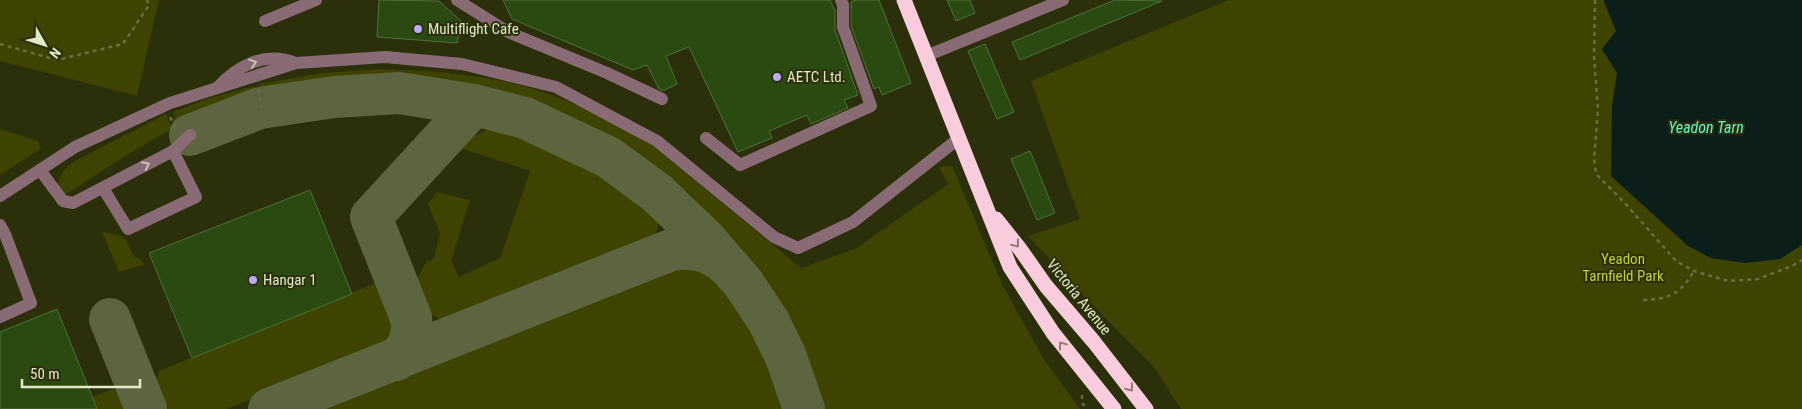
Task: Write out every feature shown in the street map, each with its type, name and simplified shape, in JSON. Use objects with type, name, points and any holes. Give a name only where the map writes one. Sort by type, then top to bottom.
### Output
[{"type":"highway","name":"Victoria Avenue","points":[[904,0],[1010,266],[1053,333],[1114,409]]},
{"type":"highway","name":"Victoria Avenue","points":[[986,206],[1046,286],[1094,342],[1146,409]]},
{"type":"street","points":[[265,21],[316,0]]},
{"type":"street","points":[[457,0],[508,32],[607,73],[662,99]]},
{"type":"street","points":[[706,138],[740,165],[871,106],[843,27],[842,0]]},
{"type":"street","points":[[926,56],[1063,0]]},
{"type":"street","points":[[0,196],[75,147],[166,104],[296,63],[385,57],[462,64],[556,87],[657,141],[774,237],[798,248],[853,222],[958,139]]},
{"type":"street","points":[[217,88],[228,75],[245,65],[269,58],[283,58],[296,63]]},
{"type":"street","points":[[40,170],[63,201],[74,203],[182,143],[196,197],[128,229],[103,188]]},
{"type":"street","points":[[0,225],[31,303],[0,316]]},
{"type":"path","points":[[0,44],[57,60],[123,44],[149,5],[147,0]]},
{"type":"path","points":[[1595,0],[1594,57],[1598,109],[1594,159],[1596,174],[1676,260],[1694,271],[1728,281],[1758,279],[1792,266],[1802,260]]},
{"type":"path","points":[[255,76],[262,108]]},
{"type":"path","points":[[166,104],[169,116],[182,143]]},
{"type":"path","points":[[1643,300],[1655,300],[1676,294],[1685,286],[1694,271]]},
{"type":"path","points":[[1082,394],[1082,403],[1087,409]]},
{"type":"green space","points":[[0,0],[159,0],[137,96],[0,61]]},
{"type":"green space","name":"Yeadon Tarnfield Park","points":[[1229,0],[1603,0],[1616,31],[1602,49],[1617,73],[1612,113],[1802,135],[1802,409],[1181,409],[1154,367],[1028,236],[1080,219],[1031,81]]},
{"type":"green space","points":[[382,69],[442,72],[482,77],[521,85],[555,96],[585,109],[614,123],[656,148],[801,268],[855,249],[948,184],[939,167],[952,166],[1002,284],[1043,358],[1080,409],[821,409],[802,356],[766,281],[733,239],[689,194],[646,161],[593,130],[541,109],[482,90],[478,92],[471,87],[447,84],[350,81],[342,75],[315,79],[302,87],[262,96],[259,84],[322,73]]},
{"type":"green space","points":[[255,86],[258,98],[216,110],[176,128],[172,119],[175,118],[173,112],[209,98]]},
{"type":"green space","points":[[166,114],[172,129],[130,153],[68,193],[65,194],[58,187],[63,172],[75,161]]},
{"type":"green space","points":[[491,128],[544,147],[602,175],[658,215],[658,227],[652,239],[447,323],[422,310],[414,283],[426,262],[434,258],[440,233],[428,204],[437,192],[470,200],[451,261],[459,277],[500,258],[530,171],[461,148],[470,138]]},
{"type":"green space","points":[[0,129],[38,141],[41,149],[0,175]]},
{"type":"green space","points":[[102,232],[115,234],[123,238],[134,257],[139,258],[145,264],[119,272]]},
{"type":"green space","points":[[681,263],[704,267],[723,286],[751,330],[785,398],[783,409],[314,409]]},
{"type":"green space","points":[[378,282],[390,298],[396,312],[394,327],[385,345],[227,409],[160,409],[157,404],[155,391],[159,371]]},
{"type":"green space","points":[[113,389],[131,405],[132,409],[97,409],[92,397]]},
{"type":"water","name":"Yeadon Tarn","points":[[1604,0],[1802,0],[1802,245],[1780,259],[1745,263],[1711,258],[1688,246],[1611,176],[1612,106],[1617,73],[1602,49],[1616,31]]},
{"type":"building","name":"Multiflight Cafe","points":[[379,0],[439,1],[461,21],[457,43],[377,37]]},
{"type":"building","name":"AETC Ltd.","points":[[503,0],[830,0],[835,9],[835,30],[858,95],[844,100],[848,108],[811,124],[807,115],[769,131],[772,138],[738,152],[689,47],[666,56],[677,84],[663,91],[659,89],[647,65],[633,70],[512,19]]},
{"type":"building","points":[[856,0],[879,0],[911,83],[882,95],[879,87],[874,89],[851,26],[851,2]]},
{"type":"building","points":[[947,0],[970,0],[975,13],[956,21]]},
{"type":"building","points":[[1115,0],[1162,1],[1020,60],[1012,42]]},
{"type":"building","points":[[985,44],[1014,112],[997,119],[968,51]]},
{"type":"building","points":[[1030,151],[1055,213],[1037,220],[1011,159]]},
{"type":"building","name":"Hangar 1","points":[[310,190],[352,294],[192,358],[149,253]]},
{"type":"building","points":[[57,309],[97,409],[0,409],[0,332]]},
{"type":"taxiway","points":[[190,135],[260,108],[334,97],[399,93],[474,105],[525,118],[608,157],[657,193],[705,239],[744,284],[769,322],[786,357],[804,409]]},
{"type":"taxiway","points":[[396,360],[410,341],[412,330],[411,318],[371,217],[474,105]]},
{"type":"taxiway","points":[[269,409],[671,250],[694,249],[708,253],[728,266]]},
{"type":"taxiway","points":[[110,319],[146,409]]},
{"type":"place","name":"Multiflight Cafe","points":[[418,29]]},
{"type":"place","name":"AETC Ltd.","points":[[777,77]]},
{"type":"place","name":"Hangar 1","points":[[253,280]]}]
